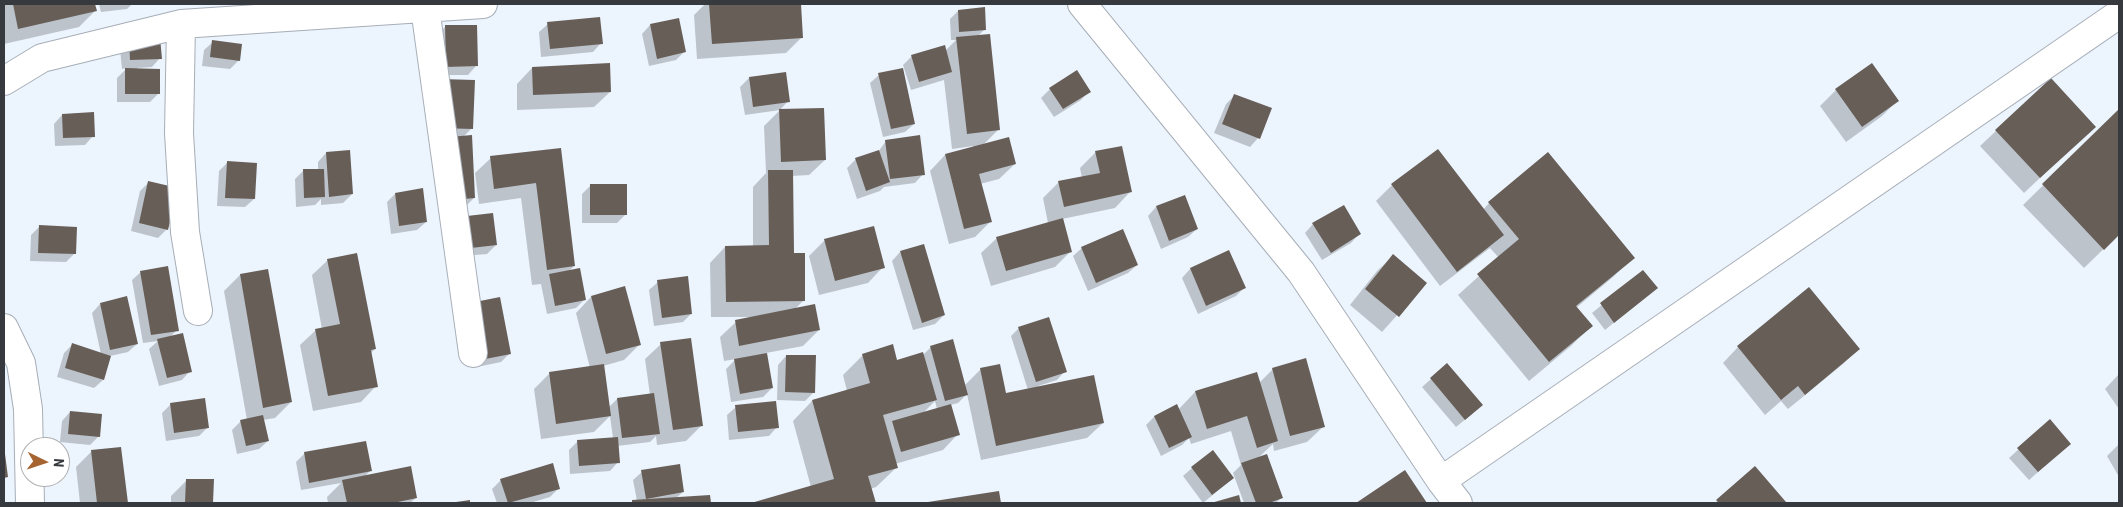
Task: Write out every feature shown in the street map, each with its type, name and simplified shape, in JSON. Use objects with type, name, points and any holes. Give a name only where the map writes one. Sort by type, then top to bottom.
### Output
[{"type":"street","points":[[4,81],[42,58],[181,24],[483,4]]},
{"type":"street","points":[[1082,4],[1301,272],[1441,481],[1458,503]]},
{"type":"street","points":[[425,8],[473,353]]},
{"type":"street","points":[[1441,481],[2119,14]]},
{"type":"street","points":[[181,24],[179,133],[184,222],[198,311]]},
{"type":"street","points":[[4,328],[21,363],[28,409],[30,503]]},
{"type":"building","points":[[13,4],[95,4],[97,11],[18,29]]},
{"type":"building","points":[[709,4],[801,4],[803,38],[712,44]]},
{"type":"building","points":[[985,7],[986,30],[959,32],[958,10]]},
{"type":"building","points":[[600,17],[603,44],[550,49],[547,22]]},
{"type":"building","points":[[679,18],[686,52],[657,59],[650,24]]},
{"type":"building","points":[[445,25],[477,25],[478,66],[446,67]]},
{"type":"building","points":[[990,34],[1000,130],[967,134],[956,37]]},
{"type":"building","points":[[160,37],[162,59],[130,60],[129,39]]},
{"type":"building","points":[[212,40],[242,44],[240,61],[210,57]]},
{"type":"building","points":[[945,45],[952,72],[919,82],[911,55]]},
{"type":"building","points":[[610,63],[611,92],[533,95],[532,67]]},
{"type":"building","points":[[1872,63],[1899,101],[1862,127],[1835,89]]},
{"type":"building","points":[[125,68],[160,69],[160,94],[125,94]]},
{"type":"building","points":[[903,68],[915,124],[891,129],[878,73]]},
{"type":"building","points":[[1077,70],[1091,92],[1063,109],[1049,88]]},
{"type":"building","points":[[786,72],[790,102],[753,107],[749,77]]},
{"type":"building","points":[[2051,78],[2096,127],[2040,178],[1995,130]]},
{"type":"building","points":[[440,79],[475,80],[473,129],[439,128]]},
{"type":"building","points":[[1234,94],[1272,108],[1260,139],[1222,124]]},
{"type":"building","points":[[824,108],[826,160],[781,162],[779,109]]},
{"type":"building","points":[[2119,109],[2119,235],[2104,250],[2042,184]]},
{"type":"building","points":[[94,112],[95,137],[63,138],[62,114]]},
{"type":"building","points":[[472,135],[475,198],[453,200],[449,137]]},
{"type":"building","points":[[920,135],[925,175],[890,179],[885,140]]},
{"type":"building","points":[[1009,137],[1016,164],[979,174],[992,222],[964,229],[945,154]]},
{"type":"building","points":[[1122,146],[1132,192],[1064,207],[1058,181],[1100,173],[1095,151]]},
{"type":"building","points":[[561,148],[575,266],[547,270],[536,183],[494,189],[490,156]]},
{"type":"building","points":[[1438,149],[1504,235],[1457,272],[1391,184]]},
{"type":"building","points":[[350,150],[353,194],[329,197],[326,152]]},
{"type":"building","points":[[879,150],[890,182],[866,191],[855,158]]},
{"type":"building","points":[[1548,152],[1635,258],[1576,306],[1593,326],[1549,362],[1477,274],[1519,239],[1488,202]]},
{"type":"building","points":[[227,161],[257,163],[255,199],[225,198]]},
{"type":"building","points":[[303,169],[324,169],[325,197],[304,198]]},
{"type":"building","points":[[768,170],[793,170],[794,253],[805,253],[805,301],[726,302],[725,246],[769,245]]},
{"type":"building","points":[[148,181],[178,188],[168,230],[139,223]]},
{"type":"building","points":[[590,184],[627,184],[627,215],[590,215]]},
{"type":"building","points":[[423,188],[427,222],[399,226],[395,193]]},
{"type":"building","points":[[1185,195],[1198,229],[1169,241],[1156,206]]},
{"type":"building","points":[[1344,205],[1361,234],[1331,253],[1312,223]]},
{"type":"building","points":[[493,213],[497,245],[471,248],[467,216]]},
{"type":"building","points":[[1063,218],[1072,252],[1006,271],[996,237]]},
{"type":"building","points":[[39,225],[77,227],[76,254],[38,253]]},
{"type":"building","points":[[874,226],[885,268],[835,281],[824,239]]},
{"type":"building","points":[[1123,229],[1138,265],[1096,283],[1081,247]]},
{"type":"building","points":[[924,244],[945,315],[922,323],[900,251]]},
{"type":"building","points":[[1229,250],[1246,288],[1206,306],[1190,268]]},
{"type":"building","points":[[357,253],[376,349],[371,350],[378,387],[328,396],[315,329],[340,324],[327,259]]},
{"type":"building","points":[[1393,254],[1427,283],[1399,317],[1365,289]]},
{"type":"building","points":[[168,266],[179,331],[151,335],[140,271]]},
{"type":"building","points":[[580,268],[586,300],[555,306],[549,274]]},
{"type":"building","points":[[268,269],[292,402],[263,408],[240,274]]},
{"type":"building","points":[[1643,270],[1658,288],[1614,323],[1600,303]]},
{"type":"building","points":[[688,276],[692,314],[662,318],[657,280]]},
{"type":"building","points":[[625,286],[641,345],[606,354],[591,296]]},
{"type":"building","points":[[1809,287],[1860,349],[1805,395],[1798,386],[1781,400],[1737,346]]},
{"type":"building","points":[[127,296],[138,344],[110,350],[100,303]]},
{"type":"building","points":[[500,297],[511,354],[480,360],[470,303]]},
{"type":"building","points":[[815,304],[820,330],[739,346],[735,320]]},
{"type":"building","points":[[1049,317],[1067,372],[1036,382],[1018,327]]},
{"type":"building","points":[[183,333],[192,372],[167,378],[157,339]]},
{"type":"building","points":[[691,338],[703,426],[673,430],[660,342]]},
{"type":"building","points":[[953,339],[968,395],[945,401],[930,346]]},
{"type":"building","points":[[72,343],[111,356],[104,380],[65,368]]},
{"type":"building","points":[[893,344],[897,360],[923,352],[937,400],[883,415],[898,468],[868,476],[876,503],[751,503],[834,479],[812,400],[870,383],[862,354]]},
{"type":"building","points":[[767,353],[773,388],[740,394],[734,359]]},
{"type":"building","points":[[786,355],[816,355],[815,393],[785,392]]},
{"type":"building","points":[[1306,358],[1325,427],[1290,436],[1272,368]]},
{"type":"building","points":[[1447,363],[1483,405],[1465,420],[1430,378]]},
{"type":"building","points":[[604,364],[611,416],[556,424],[549,372]]},
{"type":"building","points":[[1000,364],[1006,393],[1094,375],[1104,423],[996,446],[980,368]]},
{"type":"building","points":[[1257,372],[1278,441],[1257,448],[1247,416],[1207,429],[1195,391]]},
{"type":"building","points":[[654,393],[660,434],[622,438],[617,398]]},
{"type":"building","points":[[205,398],[209,428],[174,433],[170,403]]},
{"type":"building","points":[[776,401],[779,428],[738,432],[735,405]]},
{"type":"building","points":[[951,404],[960,435],[901,452],[892,421]]},
{"type":"building","points":[[1177,404],[1192,437],[1169,448],[1154,416]]},
{"type":"building","points":[[70,411],[102,414],[100,437],[68,434]]},
{"type":"building","points":[[263,415],[269,441],[246,446],[240,420]]},
{"type":"building","points":[[2050,419],[2071,444],[2038,472],[2017,448]]},
{"type":"building","points":[[618,437],[620,463],[579,466],[577,440]]},
{"type":"building","points":[[366,441],[372,471],[309,483],[304,452]]},
{"type":"building","points":[[121,447],[128,503],[97,503],[91,450]]},
{"type":"building","points":[[1213,450],[1234,478],[1212,495],[1191,467]]},
{"type":"building","points":[[1267,454],[1283,498],[1269,503],[1256,503],[1241,463]]},
{"type":"building","points":[[4,455],[8,477],[4,478]]},
{"type":"building","points":[[553,463],[560,489],[508,503],[500,479]]},
{"type":"building","points":[[680,464],[684,492],[646,499],[641,470]]},
{"type":"building","points":[[411,466],[417,498],[393,503],[347,503],[342,480]]},
{"type":"building","points":[[1755,466],[1786,502],[1719,503],[1716,500]]},
{"type":"building","points":[[1405,470],[1427,503],[1356,503]]},
{"type":"building","points":[[186,479],[214,479],[213,503],[185,503]]},
{"type":"building","points":[[999,491],[1001,503],[928,503],[928,502]]},
{"type":"building","points":[[710,495],[711,503],[632,503],[632,500]]},
{"type":"building","points":[[1239,495],[1241,503],[1211,503]]},
{"type":"building","points":[[470,500],[470,503],[456,503],[456,502]]}]
